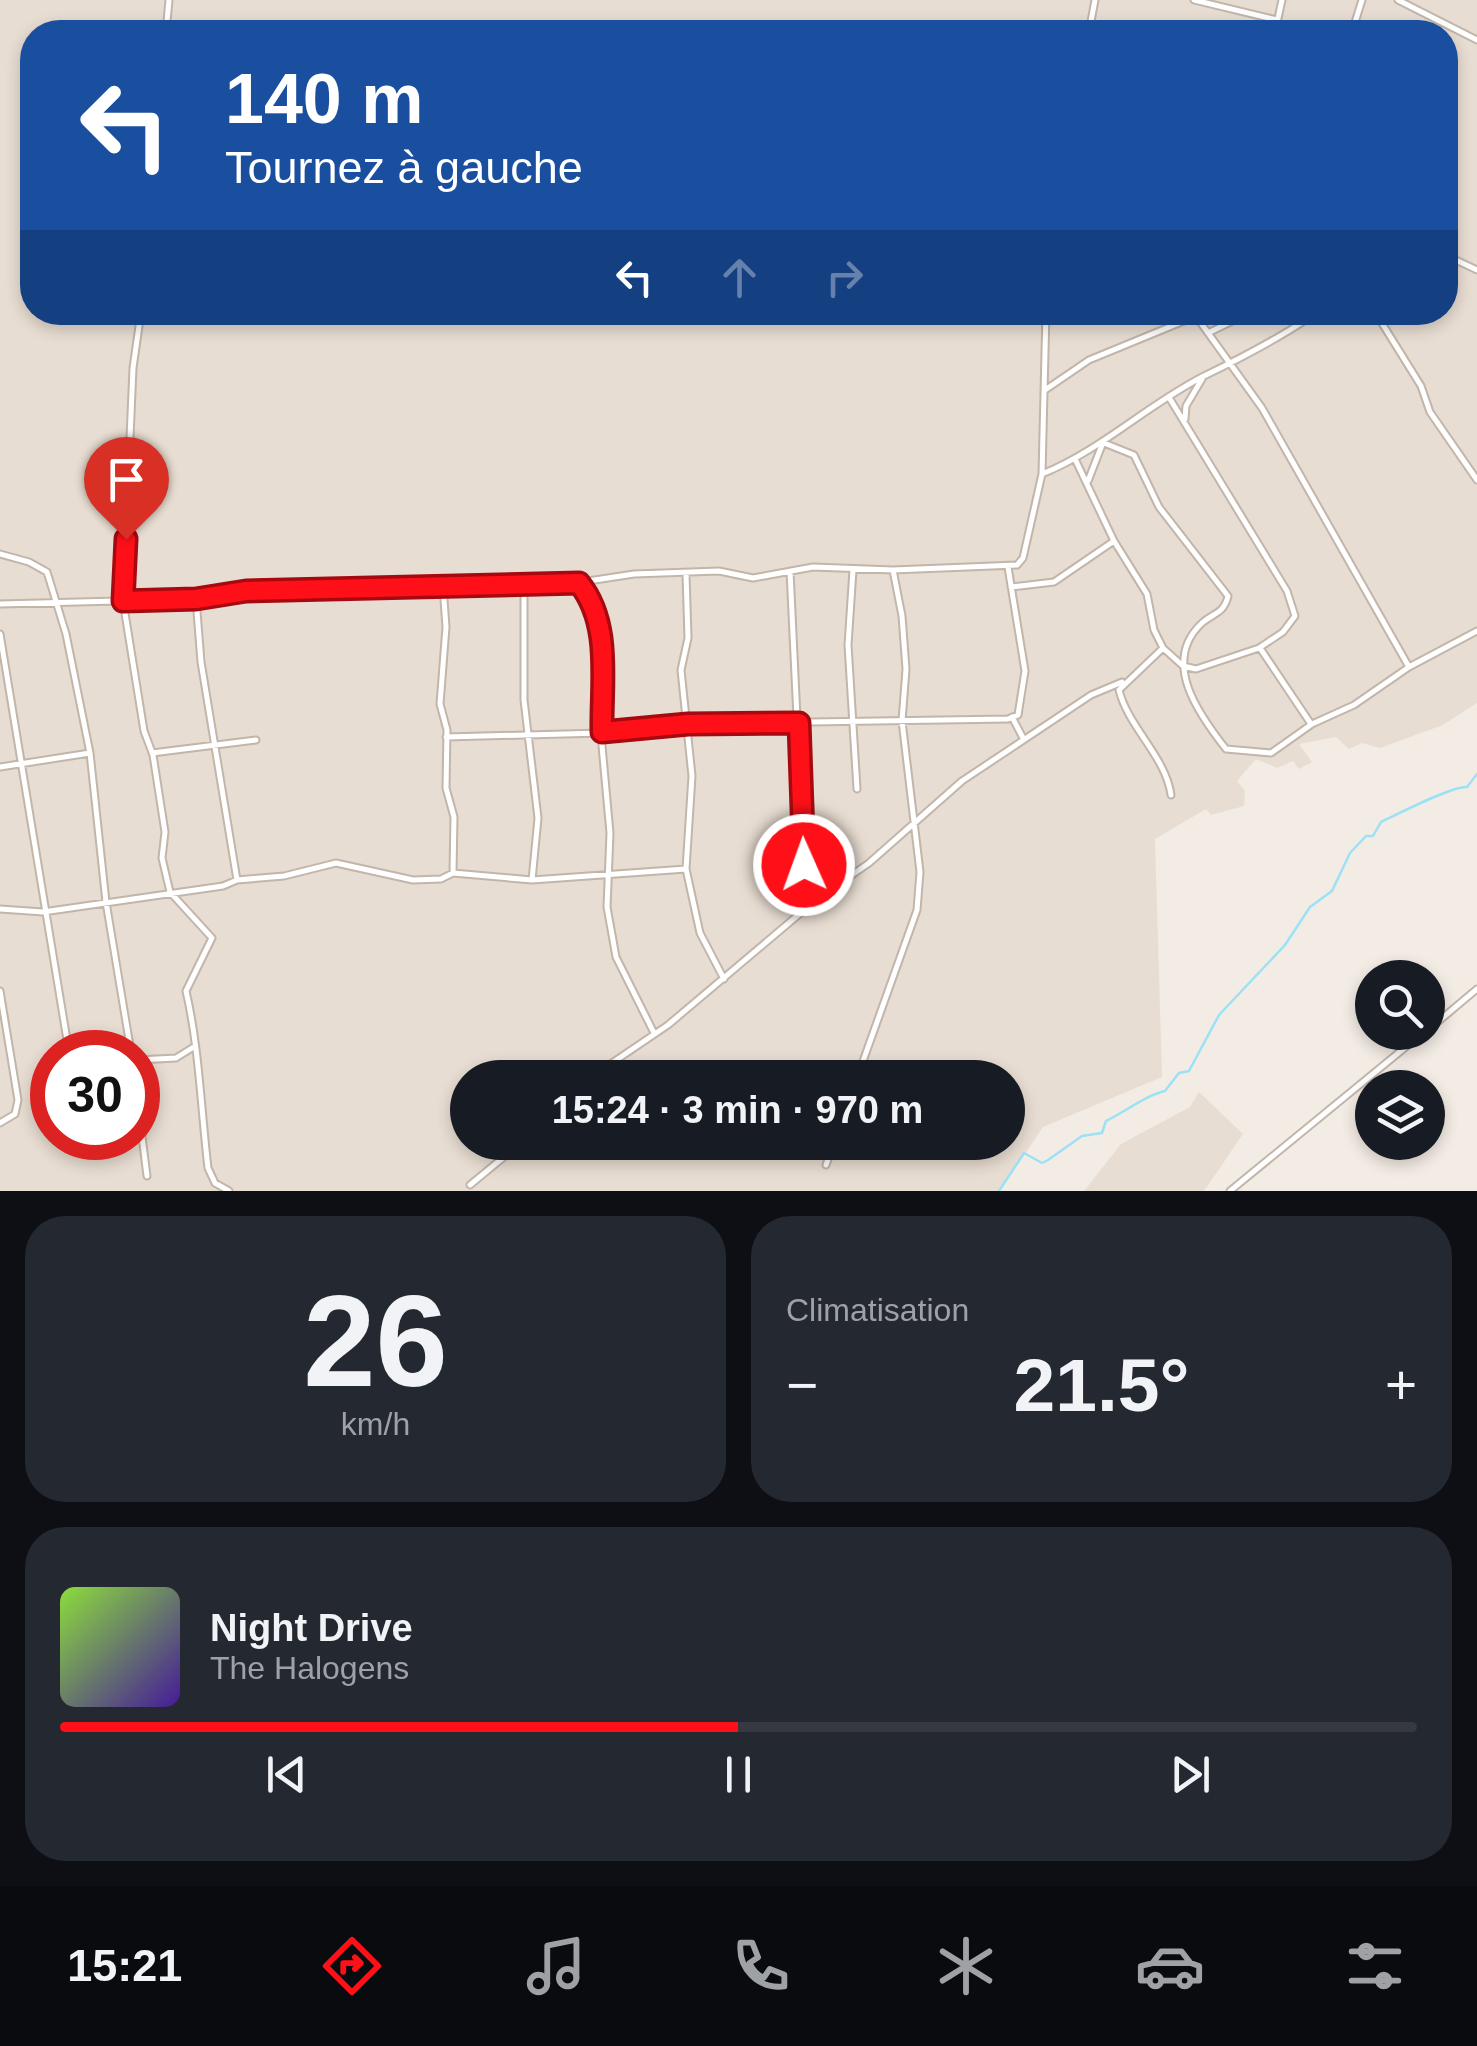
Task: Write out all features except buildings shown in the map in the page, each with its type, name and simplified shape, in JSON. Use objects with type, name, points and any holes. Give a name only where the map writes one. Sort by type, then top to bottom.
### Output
[{"type":"street","points":[[1194,0],[1278,20],[1282,0]]},
{"type":"street","points":[[1398,0],[1438,20]]},
{"type":"street","points":[[139,325],[123,601],[165,832],[162,858],[170,892],[212,938],[186,990],[195,1017],[193,1048],[208,1168],[216,1183],[228,1191]]},
{"type":"street","points":[[0,604],[196,599],[246,591],[579,583],[634,574],[719,571],[753,578],[813,567],[1008,567],[1023,558],[1042,474],[1046,325]]},
{"type":"street","points":[[1046,390],[1089,360],[1170,325]]},
{"type":"street","points":[[1203,325],[1232,365],[1347,553],[1410,667]]},
{"type":"street","points":[[1208,333],[1224,325]]},
{"type":"street","points":[[1042,474],[1075,460],[1203,377],[1232,365],[1297,325]]},
{"type":"street","points":[[1383,325],[1421,386],[1430,412],[1477,480]]},
{"type":"street","points":[[1185,422],[1186,406],[1203,377]]},
{"type":"street","points":[[1170,399],[1278,577],[1294,613],[1292,624],[1260,648],[1224,656],[1205,668],[1183,666]]},
{"type":"street","points":[[1088,484],[1104,443]]},
{"type":"street","points":[[1104,443],[1134,455],[1159,507],[1228,596],[1220,613],[1202,623],[1183,666]]},
{"type":"street","points":[[1075,460],[1114,541],[1148,594],[1154,630],[1163,648],[1183,666],[1193,704],[1226,749],[1264,756],[1312,724],[1354,705],[1410,667],[1477,631]]},
{"type":"street","points":[[1011,587],[1054,582],[1114,541]]},
{"type":"street","points":[[0,554],[47,572],[53,603],[66,634],[90,753],[106,902],[126,1030]]},
{"type":"street","points":[[446,737],[602,732],[688,724],[1012,717],[1018,715],[1025,671],[1008,567]]},
{"type":"street","points":[[852,570],[848,644],[857,789]]},
{"type":"street","points":[[863,1060],[917,910],[920,872],[902,722],[906,669],[893,570]]},
{"type":"street","points":[[790,571],[804,865],[816,900]]},
{"type":"street","points":[[686,574],[688,638],[681,670],[692,788],[686,869],[700,933],[724,979]]},
{"type":"street","points":[[579,583],[595,602],[601,628],[610,876],[607,908],[616,957],[655,1034]]},
{"type":"street","points":[[524,584],[524,700],[538,818],[532,880]]},
{"type":"street","points":[[443,586],[446,626],[440,704],[446,737],[454,872]]},
{"type":"street","points":[[196,599],[200,662],[237,880]]},
{"type":"street","points":[[0,634],[64,1030]]},
{"type":"street","points":[[615,1060],[724,979],[962,780],[1104,688],[1122,682],[1163,648]]},
{"type":"street","points":[[1260,648],[1312,724]]},
{"type":"street","points":[[1122,682],[1120,696],[1170,782],[1171,794]]},
{"type":"street","points":[[1012,717],[1023,738]]},
{"type":"street","points":[[152,753],[256,740]]},
{"type":"street","points":[[0,767],[90,753]]},
{"type":"street","points":[[0,909],[43,912],[284,876],[336,863],[412,880],[441,879],[454,872],[532,880],[686,869]]},
{"type":"street","points":[[1445,1015],[1477,989]]},
{"type":"street","points":[[0,991],[18,1100],[15,1114],[0,1123]]},
{"type":"street","points":[[160,1059],[176,1058],[193,1048]]},
{"type":"street","points":[[1230,1191],[1403,1050]]},
{"type":"street","points":[[145,1160],[147,1176]]},
{"type":"street","points":[[470,1185],[500,1160]]},
{"type":"street","points":[[826,1165],[828,1160]]},
{"type":"shaded area","points":[[0,0],[1477,0],[1477,703],[1443,725],[1380,748],[1362,743],[1349,749],[1336,737],[1299,744],[1312,762],[1299,769],[1293,761],[1277,768],[1256,759],[1237,781],[1245,791],[1244,806],[1211,815],[1206,809],[1155,839],[1162,1077],[1043,1127],[1025,1154],[1025,1060],[450,1060],[450,1160],[1021,1160],[1000,1191],[0,1191]]},
{"type":"shaded area","points":[[1199,1092],[1243,1134],[1204,1191],[1084,1191],[1121,1144],[1190,1107]]},
{"type":"waterway","points":[[999,1191],[1024,1153],[1042,1163],[1082,1136],[1102,1133],[1106,1121],[1165,1091],[1179,1073],[1189,1071],[1219,1015],[1285,945],[1310,907],[1332,891],[1350,853],[1366,836],[1373,836],[1381,822],[1467,787],[1477,774]]},
{"type":"route","points":[[126,539],[123,601],[196,599],[246,591],[276,594],[579,583],[595,602],[601,628],[602,732],[688,724],[799,723],[804,865]]}]
